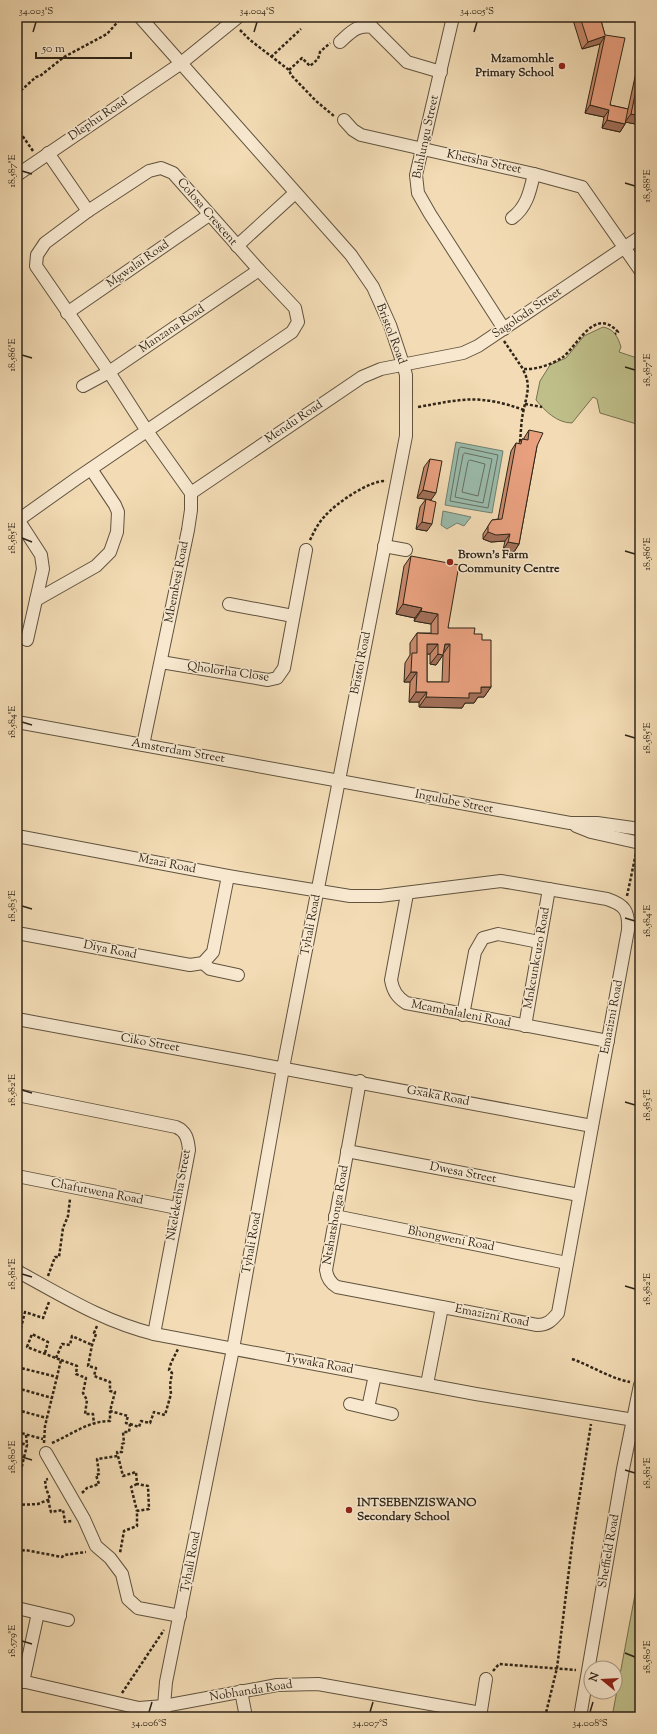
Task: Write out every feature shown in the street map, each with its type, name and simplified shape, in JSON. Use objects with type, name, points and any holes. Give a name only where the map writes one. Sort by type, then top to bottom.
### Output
[{"type":"street","name":"Bristol Road","points":[[140,17],[180,64],[351,255],[373,287],[390,325],[406,375],[406,436],[338,780]]},
{"type":"street","name":"Buhlungu Street","points":[[453,17],[416,175],[418,193],[501,331]]},
{"type":"street","name":"Dlephu Road","points":[[17,175],[180,64],[235,19]]},
{"type":"street","points":[[340,42],[356,28],[364,26],[372,27],[407,62],[441,72]]},
{"type":"street","name":"Khetsha Street","points":[[344,120],[353,130],[361,135],[534,174],[582,187],[640,270]]},
{"type":"street","points":[[44,156],[88,211]]},
{"type":"street","name":"Colosa Crescent","points":[[18,521],[91,469],[147,432],[292,332],[298,322],[295,308],[237,246],[173,173],[161,168],[149,171],[88,211],[45,243],[37,255],[36,266],[109,372],[147,432]]},
{"type":"street","name":"Khetsha Street","points":[[512,218],[521,211],[525,205],[534,174]]},
{"type":"street","points":[[237,246],[296,193]]},
{"type":"street","name":"Mgwalai Road","points":[[67,313],[209,215]]},
{"type":"street","name":"Sagoloda Street","points":[[403,364],[463,353],[478,346],[640,237]]},
{"type":"street","name":"Manzana Road","points":[[83,386],[109,372],[259,270]]},
{"type":"street","name":"Mendu Road","points":[[191,493],[348,385],[381,369],[403,364]]},
{"type":"street","points":[[147,432],[191,493]]},
{"type":"street","points":[[36,600],[96,566],[110,552],[117,532],[118,512],[91,469]]},
{"type":"street","name":"Mbembesi Road","points":[[143,745],[188,530],[191,510],[191,493]]},
{"type":"street","points":[[18,521],[43,560],[43,569],[27,640]]},
{"type":"street","points":[[384,546],[406,550]]},
{"type":"street","name":"Qholorha Close","points":[[161,662],[268,680],[277,678],[284,668],[306,550]]},
{"type":"street","points":[[229,604],[293,616]]},
{"type":"street","name":"Amsterdam Street","points":[[17,722],[338,780]]},
{"type":"street","name":"Ingulube Street","points":[[338,780],[570,823],[596,823],[640,829]]},
{"type":"street","name":"Tyhali Road","points":[[165,1712],[166,1682],[233,1349],[283,1068],[338,780]]},
{"type":"street","name":"Ingulube Street","points":[[570,823],[591,832],[639,843]]},
{"type":"street","name":"Mzazi Road","points":[[17,836],[228,876],[317,891]]},
{"type":"street","points":[[203,963],[213,952],[228,876]]},
{"type":"street","points":[[317,891],[362,897],[407,894],[490,881],[515,883],[607,899],[621,905]]},
{"type":"street","name":"Mnkcunkcuzo Road","points":[[525,1026],[549,889]]},
{"type":"street","name":"Mcambalaleni Road","points":[[407,894],[392,970],[393,990],[399,998],[406,1003],[463,1015],[608,1041]]},
{"type":"street","name":"Emazizni Road","points":[[442,1307],[544,1325],[552,1320],[558,1313],[628,930],[629,918],[621,905]]},
{"type":"street","name":"Diya Road","points":[[17,933],[190,965],[203,963],[210,969],[238,975]]},
{"type":"street","points":[[463,1015],[475,952],[482,938],[498,934],[539,942]]},
{"type":"street","name":"Ciko Street","points":[[17,1018],[283,1068]]},
{"type":"street","name":"Gxaka Road","points":[[283,1068],[360,1081],[592,1126]]},
{"type":"street","name":"Ntshatshonga Road","points":[[360,1081],[335,1216],[326,1270],[327,1278],[337,1287],[442,1307]]},
{"type":"street","name":"Nkeleketha Street","points":[[17,1095],[180,1129],[188,1139],[189,1150],[154,1334]]},
{"type":"street","name":"Dwesa Street","points":[[347,1151],[579,1195]]},
{"type":"street","name":"Chafutwena Road","points":[[17,1176],[178,1208]]},
{"type":"street","name":"Bhongweni Road","points":[[335,1216],[567,1263]]},
{"type":"street","name":"Tywaka Road","points":[[17,1271],[125,1327],[233,1349],[637,1421]]},
{"type":"street","points":[[427,1384],[442,1307]]},
{"type":"street","points":[[368,1408],[375,1374]]},
{"type":"street","name":"Sheffield Road","points":[[590,1660],[623,1469],[637,1421],[636,1384]]},
{"type":"street","points":[[350,1404],[392,1414]]},
{"type":"street","points":[[46,1453],[72,1496],[96,1546],[110,1558],[122,1574],[128,1599],[138,1608],[180,1616]]},
{"type":"street","points":[[17,1608],[68,1620]]},
{"type":"street","points":[[20,1681],[38,1613]]},
{"type":"street","points":[[480,1715],[486,1679]]},
{"type":"street","name":"Nobhanda Road","points":[[20,1681],[116,1704],[165,1712],[241,1691],[277,1685],[318,1684],[480,1715]]},
{"type":"street","points":[[241,1691],[246,1717]]},
{"type":"street","name":"Sheffield Road","points":[[580,1717],[583,1700]]},
{"type":"path","points":[[17,94],[36,77],[40,76],[64,57],[107,34],[122,17]]},
{"type":"path","points":[[235,19],[250,40],[289,70],[291,75],[333,116],[344,120]]},
{"type":"path","points":[[271,57],[301,29]]},
{"type":"path","points":[[289,70],[302,58],[310,66],[318,59],[320,52],[328,43],[337,38],[340,42]]},
{"type":"path","points":[[17,128],[44,156]]},
{"type":"path","points":[[523,369],[538,368],[558,360],[567,354],[580,336],[589,329],[600,324],[611,326],[618,332],[615,334]]},
{"type":"path","points":[[501,331],[523,369],[529,387],[524,410],[520,442]]},
{"type":"path","points":[[406,409],[475,398],[500,401],[524,410]]},
{"type":"path","points":[[525,404],[542,407]]},
{"type":"path","points":[[306,550],[315,529],[325,516],[339,503],[379,481],[396,483]]},
{"type":"path","points":[[621,905],[628,894],[639,843]]},
{"type":"path","points":[[17,1343],[25,1312],[43,1318],[55,1257],[59,1257],[63,1228],[70,1206],[68,1205],[72,1187]]},
{"type":"path","points":[[61,1360],[47,1418],[43,1439],[44,1446],[100,1421],[110,1421],[110,1411],[115,1392],[110,1391],[110,1382],[94,1376],[96,1368],[88,1366],[92,1345],[96,1334],[94,1333],[102,1316]]},
{"type":"path","points":[[45,1353],[48,1342],[32,1334],[27,1347],[36,1352],[45,1353],[77,1366],[77,1376],[86,1378],[83,1393],[87,1400],[85,1414],[93,1414],[94,1424]]},
{"type":"path","points":[[56,1358],[62,1344],[70,1345],[72,1336],[92,1345]]},
{"type":"path","points":[[110,1411],[128,1416],[126,1423],[139,1427],[142,1421],[150,1423],[154,1412],[164,1416],[171,1394],[170,1385],[172,1373],[169,1370],[171,1362],[178,1351],[181,1339]]},
{"type":"path","points":[[572,1360],[585,1363],[618,1380],[636,1384]]},
{"type":"path","points":[[17,1367],[57,1377]]},
{"type":"path","points":[[17,1388],[52,1398]]},
{"type":"path","points":[[17,1410],[47,1418]]},
{"type":"path","points":[[545,1717],[558,1668],[573,1536],[593,1413]]},
{"type":"path","points":[[130,1424],[129,1432],[123,1432],[124,1443],[122,1444],[122,1452],[116,1452],[123,1476],[136,1472],[137,1484]]},
{"type":"path","points":[[17,1432],[43,1439]]},
{"type":"path","points":[[17,1495],[27,1445],[26,1435]]},
{"type":"path","points":[[17,1442],[27,1445]]},
{"type":"path","points":[[72,1496],[99,1484],[96,1475],[99,1474],[97,1459],[118,1456]]},
{"type":"path","points":[[60,1475],[46,1480],[46,1488],[50,1499],[48,1500],[51,1512],[63,1510],[65,1522],[84,1519]]},
{"type":"path","points":[[110,1558],[122,1553],[124,1531],[137,1526],[137,1511],[131,1487],[137,1484],[148,1486],[149,1509],[137,1511]]},
{"type":"path","points":[[17,1505],[38,1504],[48,1500]]},
{"type":"path","points":[[17,1552],[25,1550],[62,1557],[64,1555],[88,1552],[96,1546]]},
{"type":"path","points":[[116,1704],[125,1686],[164,1630],[177,1632]]},
{"type":"path","points":[[486,1679],[499,1664],[583,1670]]},
{"type":"green space","points":[[603,327],[613,332],[617,337],[621,347],[619,352],[640,359],[640,425],[600,413],[597,399],[593,397],[572,423],[556,419],[536,400],[540,381],[550,365],[566,358],[584,336]]},
{"type":"green space","points":[[640,1568],[640,1717],[612,1717],[615,1700],[623,1700],[623,1660]]},
{"type":"water","points":[[456,442],[503,451],[492,513],[445,505]]},
{"type":"water","points":[[443,511],[471,517],[464,526],[457,523],[447,529],[441,525]]},
{"type":"building","points":[[580,17],[600,17],[605,35],[625,38],[610,105],[628,109],[625,124],[607,120],[609,110],[590,105],[605,36],[588,42]]},
{"type":"building","points":[[640,71],[640,116],[631,114]]},
{"type":"building","points":[[529,430],[543,433],[537,446],[519,544],[508,542],[510,534],[496,535],[488,532],[488,526],[492,520],[502,519],[516,443],[521,444],[522,439],[528,440]]},
{"type":"building","points":[[430,459],[442,461],[436,493],[423,490]]},
{"type":"building","points":[[426,499],[436,502],[432,524],[422,522]]},
{"type":"building","points":[[411,556],[459,565],[448,628],[475,628],[474,634],[482,634],[482,640],[491,640],[491,687],[481,687],[481,693],[469,693],[469,698],[426,697],[427,692],[416,692],[417,672],[411,672],[412,653],[417,653],[417,633],[438,634],[438,614],[421,611],[422,608],[403,604]],"holes":[[[427,644],[438,644],[438,654],[443,655],[445,644],[450,644],[449,682],[427,682]]]},
{"type":"place","name":"Mzamomhle Primary School","points":[[562,66]]},
{"type":"place","name":"Brown's Farm Community Centre","points":[[450,562]]},
{"type":"place","name":"INTSEBENZISWANO Secondary School","points":[[349,1510]]}]
